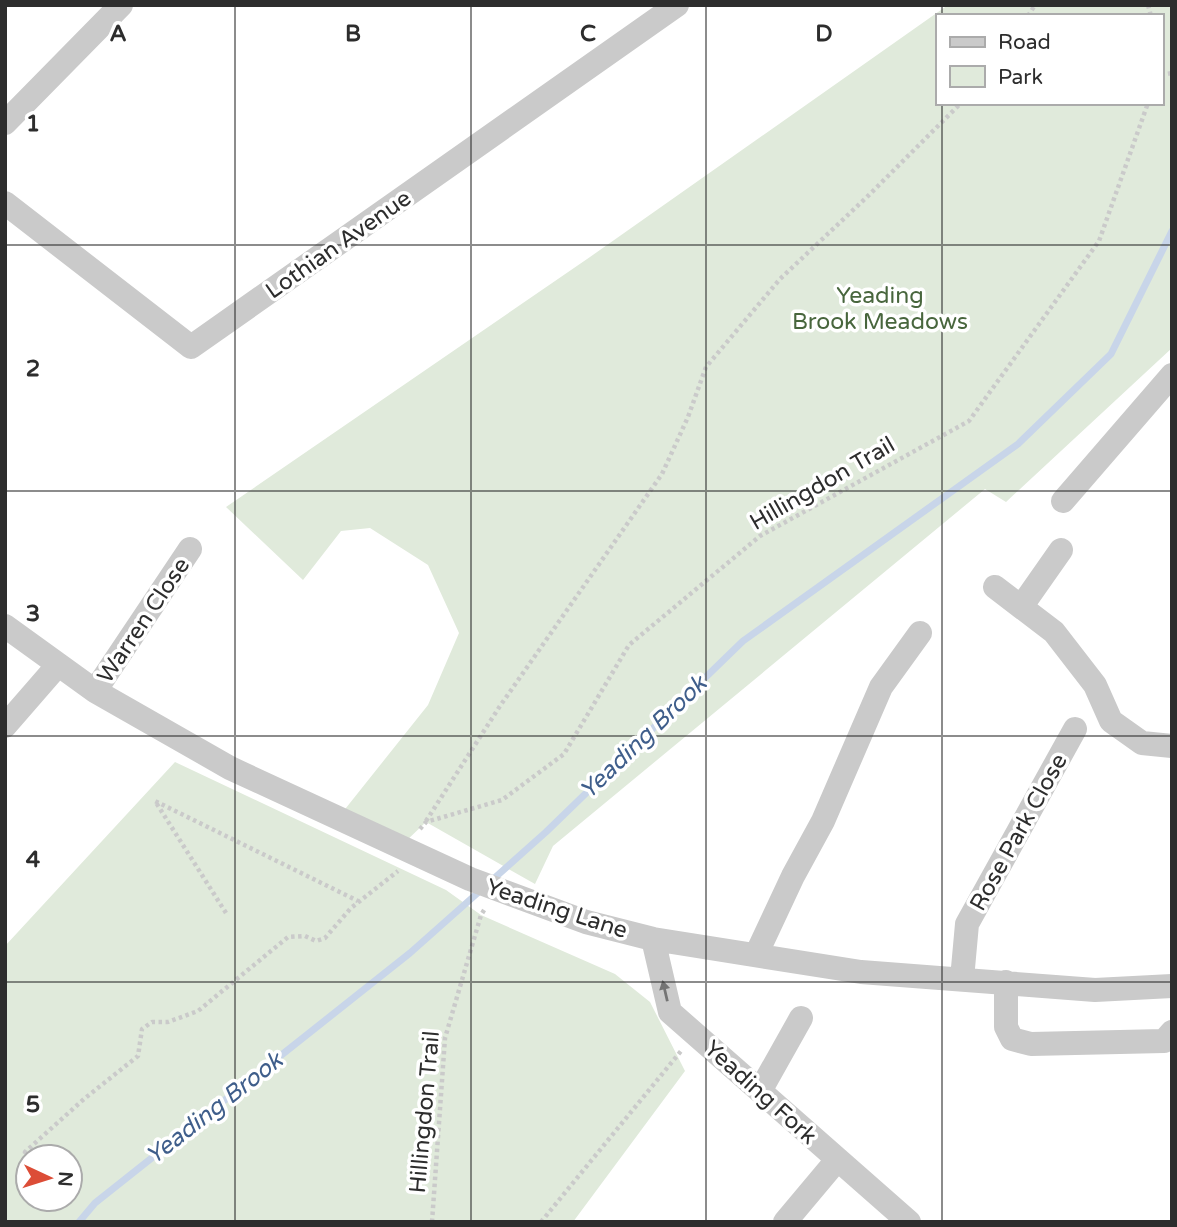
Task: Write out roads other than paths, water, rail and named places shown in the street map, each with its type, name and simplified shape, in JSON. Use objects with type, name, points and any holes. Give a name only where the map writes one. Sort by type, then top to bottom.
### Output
[{"type":"street","points":[[5,123],[121,5]]},
{"type":"street","name":"Lothian Avenue","points":[[5,202],[191,347],[677,5]]},
{"type":"street","points":[[1063,501],[1172,375]]},
{"type":"street","name":"Warren Close","points":[[95,691],[190,549]]},
{"type":"street","points":[[1021,607],[1061,550]]},
{"type":"street","points":[[995,587],[1054,632],[1095,685],[1111,721],[1142,743],[1172,746]]},
{"type":"street","name":"Yeading Lane","points":[[5,626],[95,691],[230,768],[470,879],[586,922],[653,939],[861,972],[1095,990],[1172,988]]},
{"type":"street","points":[[756,955],[793,876],[823,821],[881,687],[920,633]]},
{"type":"street","points":[[5,726],[58,665]]},
{"type":"street","name":"Rose Park Close","points":[[962,979],[967,924],[1075,729]]},
{"type":"street","name":"Yeading Fork","points":[[653,939],[670,1012],[909,1222]]},
{"type":"street","points":[[1006,982],[1006,1027],[1012,1039],[1031,1044],[1164,1041],[1172,1032]]},
{"type":"street","points":[[760,1091],[801,1018]]},
{"type":"street","points":[[785,1222],[837,1160]]},
{"type":"waterway","name":"Yeading Brook","points":[[490,882],[546,832],[743,641],[1018,444],[1111,354],[1172,231]]},
{"type":"waterway","name":"Yeading Brook","points":[[79,1222],[95,1203],[410,953],[481,890]]},
{"type":"park label","name":"Yeading Brook Meadows","points":[[880,308]]}]
